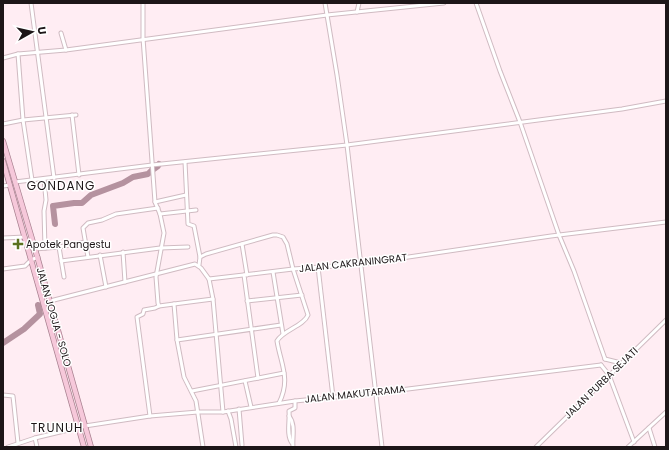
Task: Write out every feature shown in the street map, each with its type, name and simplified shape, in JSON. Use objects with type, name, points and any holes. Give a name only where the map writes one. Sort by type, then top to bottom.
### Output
[{"type":"highway","name":"JALAN JOGJA - SOLO","points":[[3,141],[31,260],[84,447]]},
{"type":"highway","name":"JALAN JOGJA - SOLO","points":[[3,161],[36,249],[91,447]]},
{"type":"street","points":[[32,3],[54,178]]},
{"type":"street","points":[[143,3],[143,38],[155,202],[160,214],[164,233],[156,277],[159,306]]},
{"type":"street","points":[[325,3],[347,144],[382,447]]},
{"type":"street","points":[[357,12],[359,3]]},
{"type":"street","points":[[3,58],[18,54],[66,50],[143,38],[327,15],[444,3]]},
{"type":"street","points":[[476,3],[605,359]]},
{"type":"street","points":[[61,33],[66,50]]},
{"type":"street","points":[[18,54],[23,120],[32,180]]},
{"type":"street","points":[[3,186],[32,180],[152,165],[347,144],[520,122],[666,101]]},
{"type":"street","points":[[72,115],[79,175]]},
{"type":"street","points":[[3,124],[23,120],[76,115]]},
{"type":"street","points":[[185,162],[188,225],[194,226],[200,257],[199,265],[209,279],[213,299],[223,412]]},
{"type":"street","points":[[44,179],[46,200],[44,211],[45,248]]},
{"type":"street","points":[[155,202],[186,195]]},
{"type":"street","points":[[88,257],[83,228],[88,223],[102,220],[116,214],[158,208]]},
{"type":"street","points":[[160,214],[196,210]]},
{"type":"street","name":"JALAN CAKRANINGRAT","points":[[209,279],[293,269],[361,264],[559,235],[666,222]]},
{"type":"street","points":[[200,257],[273,235],[283,237],[287,244],[308,318],[283,334],[277,341],[284,373],[284,393],[279,403]]},
{"type":"street","points":[[3,238],[25,237]]},
{"type":"street","points":[[36,249],[59,247],[86,242]]},
{"type":"street","points":[[242,244],[247,301],[258,378]]},
{"type":"street","points":[[59,247],[64,277]]},
{"type":"street","points":[[61,261],[162,248],[188,248]]},
{"type":"street","points":[[123,252],[125,282]]},
{"type":"street","points":[[100,255],[106,287]]},
{"type":"street","points":[[3,269],[25,266],[31,260],[38,257]]},
{"type":"street","points":[[50,301],[186,266],[195,264],[199,265]]},
{"type":"street","points":[[318,267],[333,397]]},
{"type":"street","points":[[273,272],[283,334]]},
{"type":"street","points":[[247,301],[302,295]]},
{"type":"street","points":[[150,416],[137,317],[143,314],[144,310],[159,306],[213,299]]},
{"type":"street","points":[[174,304],[177,340],[184,377],[196,401],[203,447]]},
{"type":"street","name":"JALAN PURBA SEJATI","points":[[536,447],[666,320]]},
{"type":"street","points":[[177,340],[281,326]]},
{"type":"street","points":[[605,359],[621,363]]},
{"type":"street","points":[[605,359],[601,365],[609,375],[634,442]]},
{"type":"street","name":"JALAN MAKUTARAMA","points":[[8,447],[35,438],[85,426],[150,416],[198,412],[223,412],[295,400],[376,393],[601,365]]},
{"type":"street","points":[[192,391],[284,373]]},
{"type":"street","points":[[245,381],[251,407]]},
{"type":"street","points":[[3,395],[13,396],[18,443]]},
{"type":"street","points":[[293,445],[290,438],[291,427],[288,419],[289,411],[295,408],[295,400]]},
{"type":"street","points":[[239,409],[242,445]]},
{"type":"street","points":[[228,411],[236,447]]},
{"type":"street","points":[[628,447],[666,412]]},
{"type":"street","points":[[649,428],[654,447]]},
{"type":"street","points":[[35,438],[37,447]]},
{"type":"waterway","points":[[55,224],[53,206],[82,203],[91,195],[123,183],[133,177],[148,174],[159,164]]},
{"type":"waterway","points":[[3,343],[24,329],[40,314],[38,305]]},
{"type":"place","name":"Apotek Pangestu","points":[[18,244]]},
{"type":"district","name":"GONDANG","points":[[61,185]]},
{"type":"district","name":"TRUNUH","points":[[57,427]]}]
